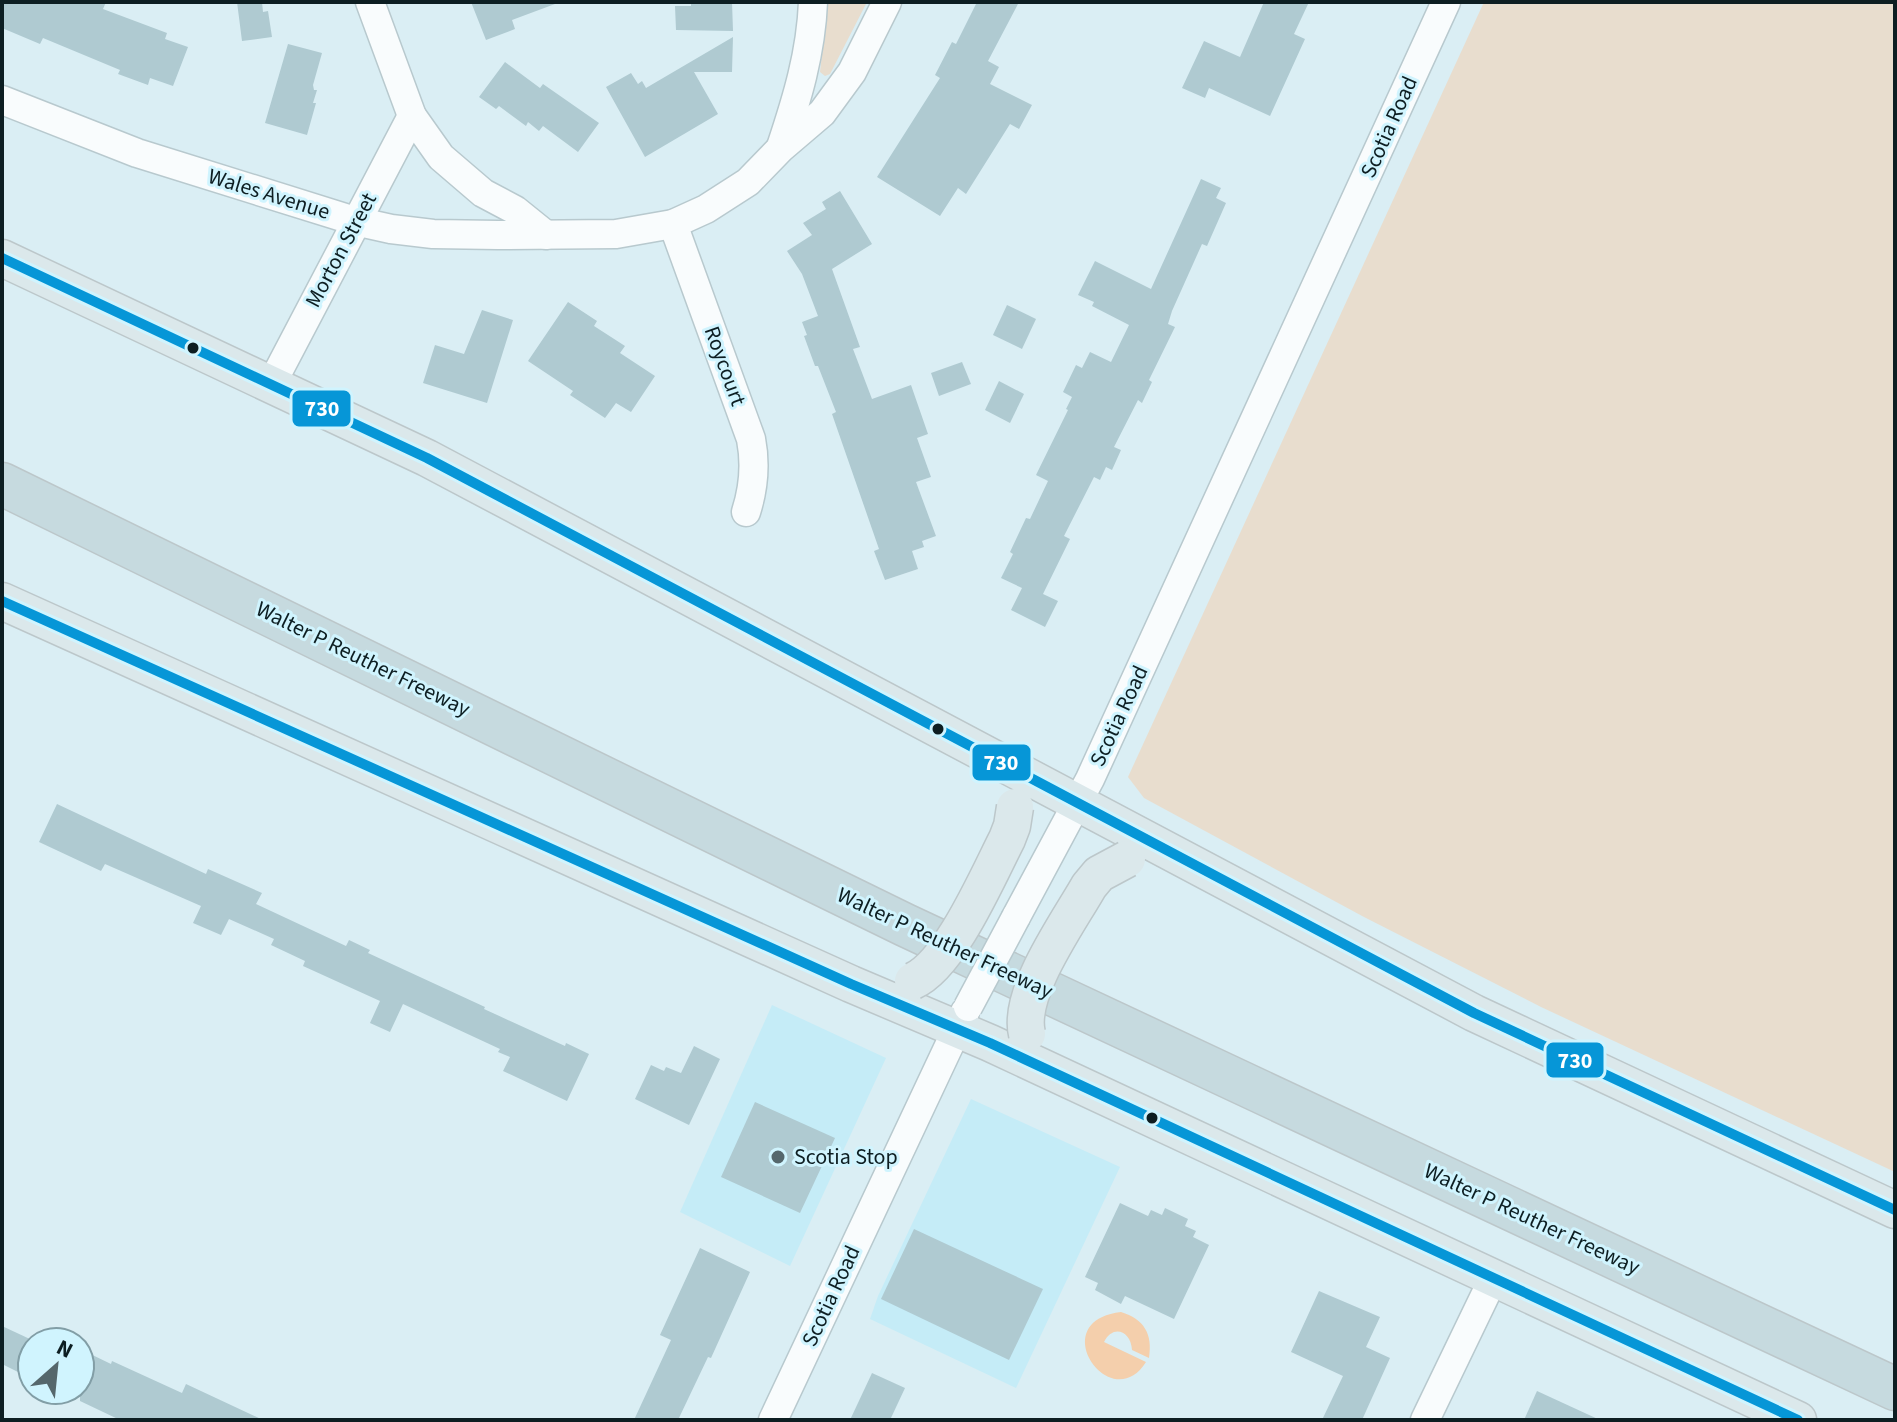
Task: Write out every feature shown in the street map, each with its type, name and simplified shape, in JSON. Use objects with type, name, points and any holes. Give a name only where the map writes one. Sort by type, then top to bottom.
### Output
[{"type":"highway","name":"Walter P Reuther Freeway","points":[[2,484],[919,932],[1895,1389]]},
{"type":"main road","points":[[2,258],[427,458],[1003,765],[1071,817],[1168,852],[1474,1013],[1895,1210]]},
{"type":"main road","points":[[2,601],[851,984],[962,1017],[1052,1073],[1798,1420]]},
{"type":"main road","points":[[851,984],[890,986],[913,981],[936,963],[954,936],[1012,826],[1015,807],[1009,776],[1003,765]]},
{"type":"main road","points":[[1052,1073],[1032,1051],[1027,1034],[1025,1014],[1031,990],[1089,886],[1099,874],[1127,859],[1168,852]]},
{"type":"street","points":[[370,2],[412,116],[441,157],[483,193],[515,210],[546,235]]},
{"type":"street","points":[[781,148],[802,83],[811,40],[813,2]]},
{"type":"street","name":"Wales Avenue","points":[[2,100],[137,153],[355,221],[433,234],[616,234],[673,224],[706,209],[748,182],[838,94],[887,2]]},
{"type":"street","name":"Scotia Road","points":[[773,1420],[962,1017],[1071,817],[1446,2]]},
{"type":"street","name":"Morton Street","points":[[271,385],[412,116]]},
{"type":"street","name":"Roycourt","points":[[673,224],[751,439],[755,458],[754,477],[746,512]]},
{"type":"street","points":[[1425,1420],[1493,1279]]},
{"type":"shaded area","points":[[824,2],[866,4],[830,74],[825,76],[820,72],[825,27]]},
{"type":"shaded area","points":[[1484,2],[1895,2],[1895,1172],[1541,1007],[1364,917],[1144,798],[1128,777]]},
{"type":"shaded area","points":[[772,1005],[886,1058],[790,1266],[680,1212]]},
{"type":"shaded area","points":[[971,1099],[1120,1167],[1016,1388],[870,1319]]},
{"type":"shaded area","points":[[1121,1312],[1141,1323],[1148,1335],[1150,1349],[1149,1358],[1132,1350],[1125,1334],[1117,1332],[1108,1336],[1104,1342],[1146,1362],[1132,1376],[1116,1379],[1102,1373],[1091,1361],[1085,1347],[1087,1331],[1098,1319]]},
{"type":"building","points":[[2,2],[106,2],[103,9],[167,33],[165,39],[188,47],[173,86],[150,78],[148,85],[43,38],[40,44],[2,28]]},
{"type":"building","points":[[237,2],[262,2],[263,12],[268,11],[272,37],[242,41]]},
{"type":"building","points":[[471,2],[555,4],[512,20],[515,29],[486,40]]},
{"type":"building","points":[[691,2],[732,2],[733,31],[676,30],[675,6],[691,6]]},
{"type":"building","points":[[977,2],[1019,2],[988,61],[999,67],[990,84],[1032,105],[1019,129],[1010,124],[966,194],[958,188],[940,216],[877,177],[940,78],[935,75],[952,42],[956,44]]},
{"type":"building","points":[[1264,2],[1309,2],[1294,34],[1305,39],[1270,116],[1209,88],[1205,98],[1182,88],[1204,41],[1240,57]]},
{"type":"building","points":[[733,37],[732,72],[694,72],[718,114],[645,157],[606,87],[631,73],[638,84],[642,81],[646,88]]},
{"type":"building","points":[[288,44],[322,53],[313,85],[317,90],[313,103],[316,103],[307,135],[265,123]]},
{"type":"building","points":[[505,62],[540,88],[543,84],[599,123],[578,152],[543,126],[539,131],[528,122],[526,126],[499,106],[496,109],[479,97]]},
{"type":"building","points":[[1201,179],[1221,188],[1216,198],[1226,203],[1207,246],[1202,244],[1172,311],[1168,324],[1175,327],[1149,380],[1152,382],[1142,403],[1138,400],[1114,447],[1121,450],[1112,470],[1106,467],[1100,480],[1094,477],[1064,536],[1070,539],[1043,594],[1058,601],[1045,627],[1011,610],[1022,588],[1001,578],[1026,518],[1030,519],[1048,481],[1036,475],[1068,410],[1072,397],[1063,392],[1076,365],[1082,368],[1090,352],[1111,362],[1129,325],[1078,295],[1095,261],[1151,289]]},
{"type":"building","points":[[840,191],[872,244],[832,269],[860,347],[853,349],[872,399],[911,385],[928,434],[917,438],[931,477],[916,482],[936,536],[922,541],[924,547],[912,551],[918,569],[885,580],[874,551],[879,549],[832,414],[836,412],[804,336],[807,335],[802,322],[818,316],[802,274],[787,251],[812,235],[803,223],[826,209],[822,202]]},
{"type":"building","points":[[568,302],[597,321],[594,326],[625,346],[620,353],[655,376],[631,412],[616,403],[605,418],[570,395],[573,391],[528,361]]},
{"type":"building","points":[[1007,305],[1036,319],[1022,349],[993,335]]},
{"type":"building","points":[[482,310],[513,320],[487,403],[423,383],[435,345],[464,354]]},
{"type":"building","points":[[962,362],[971,384],[939,396],[931,373]]},
{"type":"building","points":[[999,381],[1024,394],[1010,423],[985,410]]},
{"type":"building","points":[[57,804],[206,874],[208,869],[262,893],[256,904],[346,946],[349,940],[370,950],[368,953],[484,1009],[589,1054],[567,1101],[503,1071],[510,1057],[498,1052],[500,1049],[403,1004],[390,1032],[370,1023],[380,1001],[303,966],[305,961],[271,945],[274,939],[229,919],[221,935],[193,923],[201,906],[105,864],[101,871],[39,842]]},
{"type":"building","points":[[694,1046],[720,1059],[689,1125],[635,1099],[651,1065],[664,1071],[666,1067],[681,1073]]},
{"type":"building","name":"Scotia Stop","points":[[755,1102],[835,1138],[800,1213],[721,1177]]},
{"type":"building","points":[[1120,1203],[1148,1216],[1151,1210],[1162,1215],[1165,1208],[1188,1219],[1185,1226],[1196,1231],[1193,1237],[1209,1245],[1174,1319],[1125,1296],[1121,1304],[1095,1290],[1098,1283],[1085,1277]]},
{"type":"building","points":[[914,1229],[1043,1289],[1009,1360],[881,1299]]},
{"type":"building","points":[[700,1248],[750,1272],[711,1358],[708,1357],[678,1420],[634,1420],[671,1340],[660,1335]]},
{"type":"building","points":[[1319,1291],[1380,1317],[1366,1347],[1390,1358],[1362,1420],[1322,1420],[1343,1376],[1291,1352]]},
{"type":"building","points":[[2,1326],[16,1333],[16,1371],[2,1364]]},
{"type":"building","points":[[96,1357],[182,1393],[186,1384],[263,1420],[120,1420],[91,1406],[96,1406]]},
{"type":"building","points":[[872,1373],[905,1388],[890,1420],[850,1420]]},
{"type":"building","points":[[1537,1391],[1600,1420],[1524,1420]]},
{"type":"transit line","name":"730","points":[[2,258],[427,458],[1474,1013],[1895,1210]]},
{"type":"transit line","name":"730","points":[[2,601],[851,984],[990,1043],[1798,1420]]},
{"type":"place","name":"Scotia Stop","points":[[778,1157]]}]
